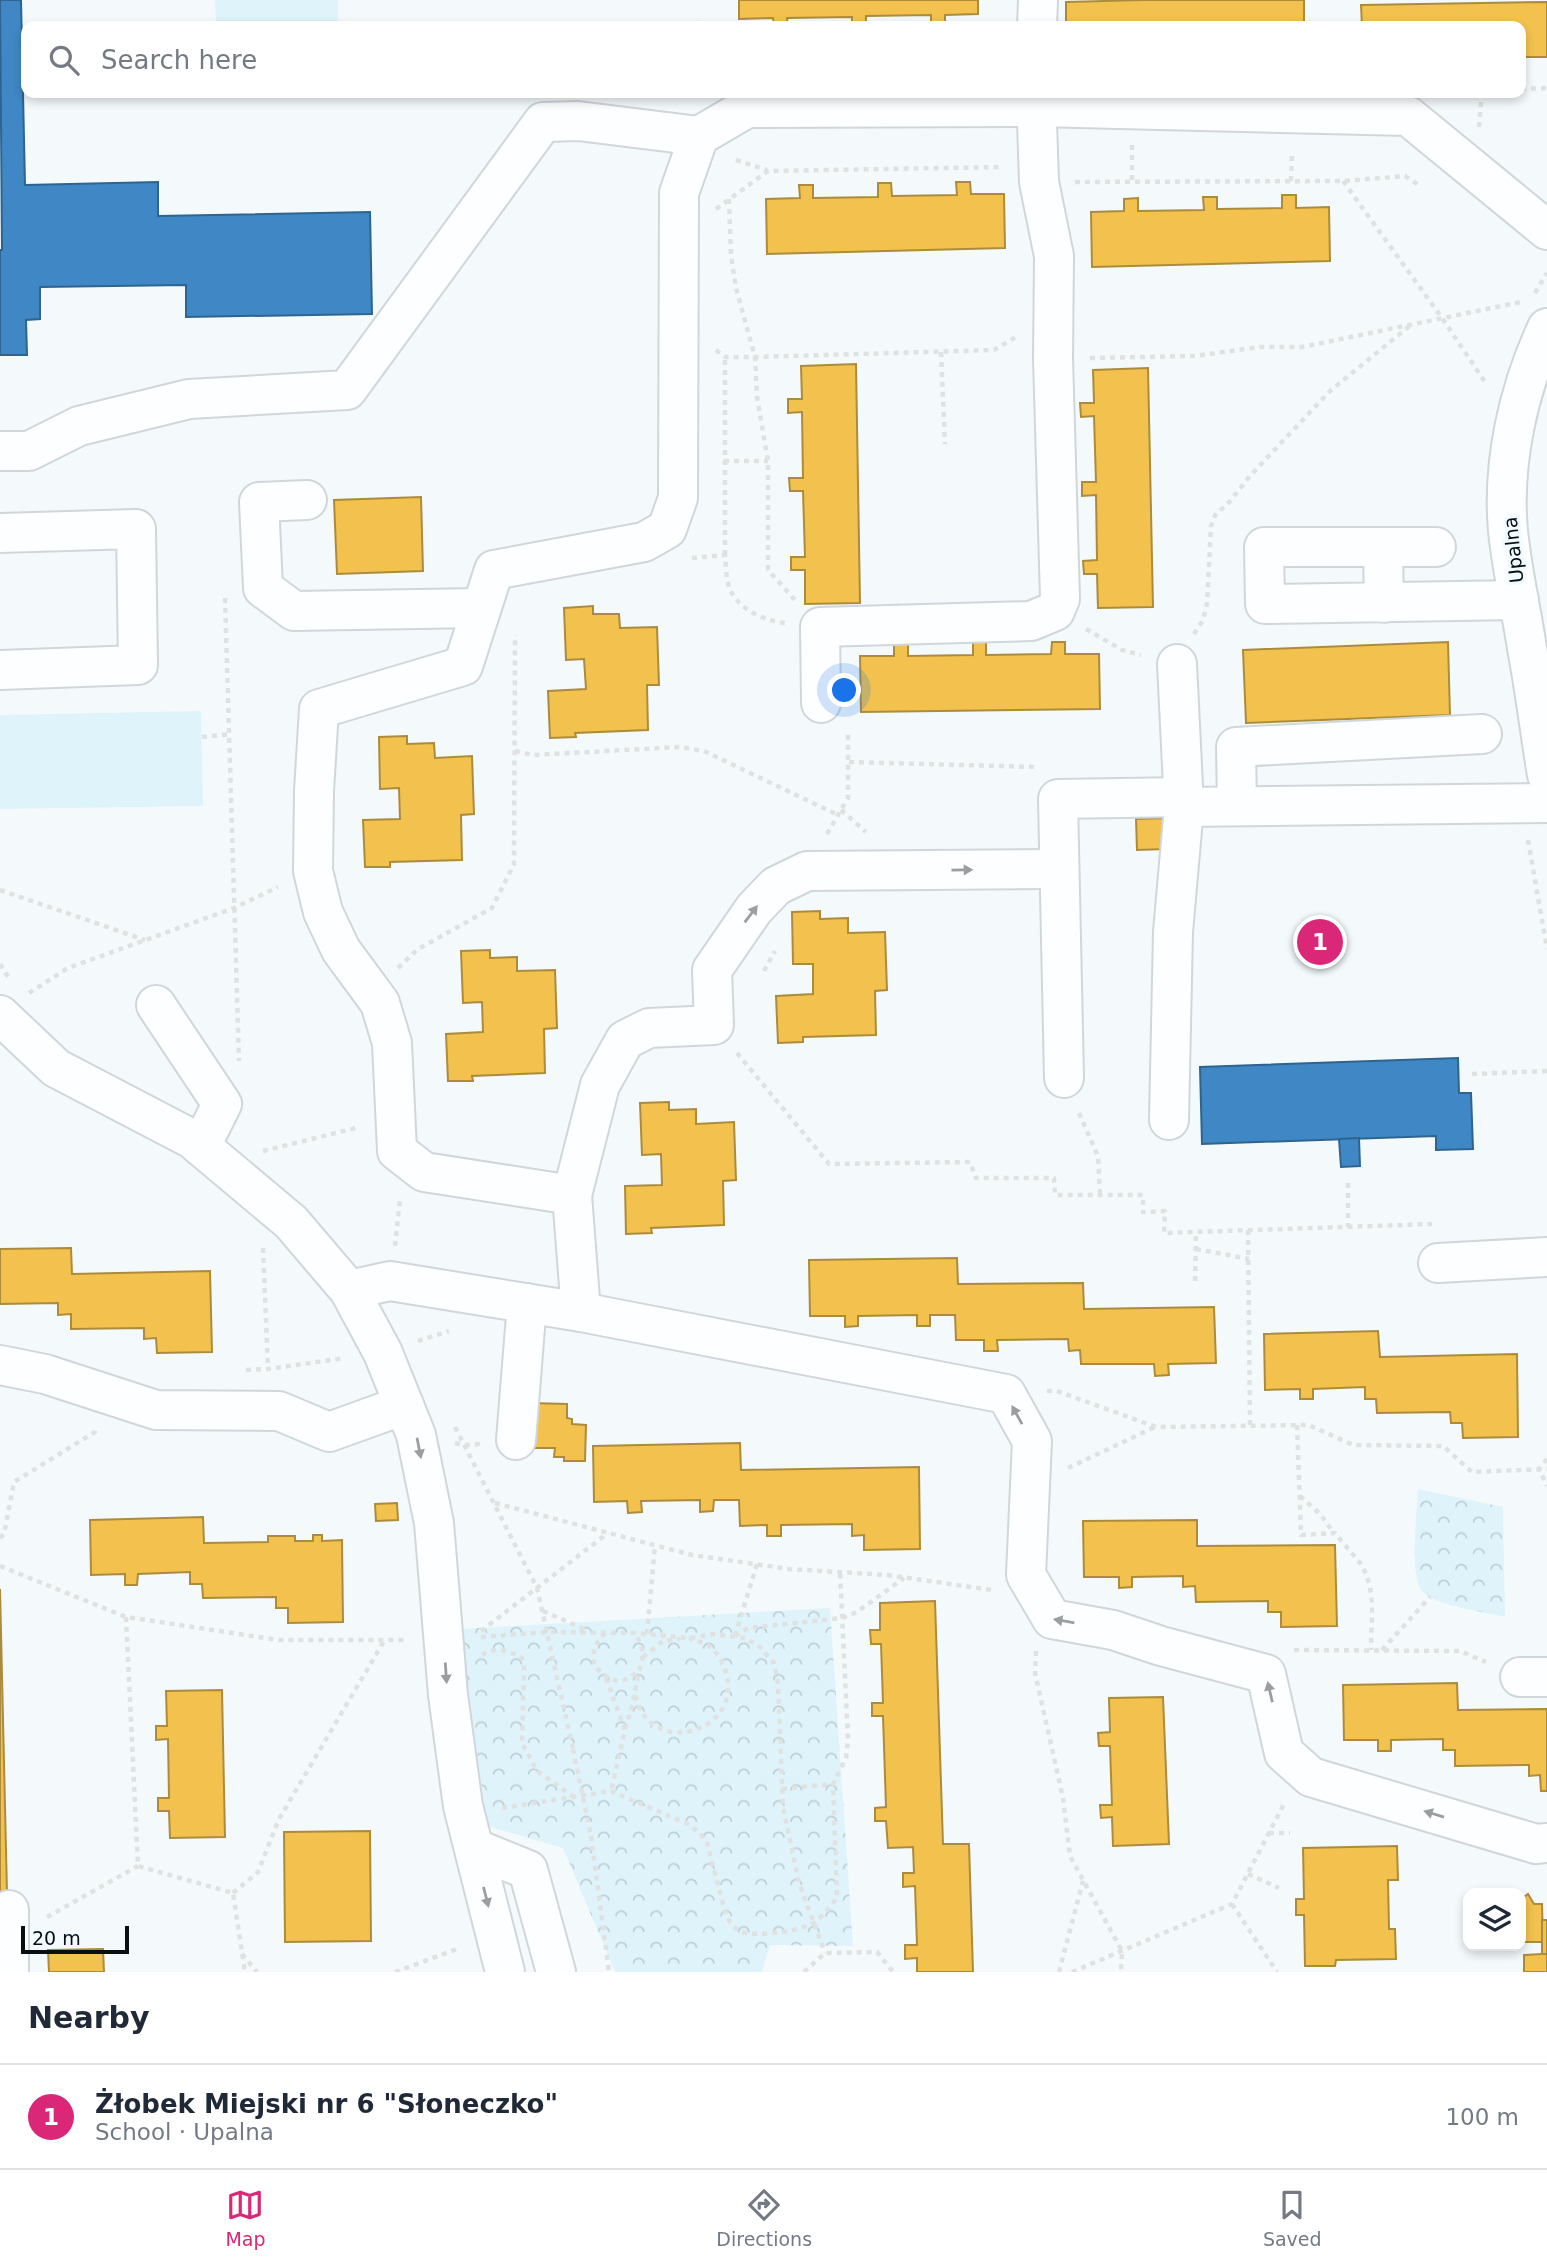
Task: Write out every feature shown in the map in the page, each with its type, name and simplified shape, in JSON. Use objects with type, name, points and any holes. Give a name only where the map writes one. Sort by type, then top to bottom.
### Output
[{"type":"street","points":[[1037,21],[1038,0]]},
{"type":"street","points":[[821,703],[820,627],[1031,621],[1055,611],[1060,598],[1054,256],[1038,182],[1036,100]]},
{"type":"street","points":[[0,451],[29,451],[79,426],[189,399],[347,390],[543,122],[578,121],[699,136],[747,108],[1036,100],[1408,116],[1547,230]]},
{"type":"street","points":[[572,1195],[424,1172],[397,1151],[392,1043],[380,1003],[341,950],[323,912],[313,871],[314,791],[320,709],[463,666],[494,570],[643,542],[667,529],[678,498],[679,193],[699,136]]},
{"type":"street","name":"Upalna","points":[[1539,314],[1510,458],[1508,529],[1545,754]]},
{"type":"street","points":[[307,500],[259,502],[262,588],[294,611],[481,608]]},
{"type":"street","points":[[0,533],[136,529],[138,665],[0,670]]},
{"type":"street","points":[[1436,547],[1264,547],[1265,604],[1519,600]]},
{"type":"street","points":[[1384,547],[1384,603]]},
{"type":"street","points":[[1169,1120],[1173,932],[1184,802],[1177,664]]},
{"type":"street","points":[[1237,806],[1236,747],[1482,734]]},
{"type":"street","points":[[1064,1078],[1058,799],[1237,806],[1547,803]]},
{"type":"street","points":[[581,1312],[572,1195],[600,1085],[625,1040],[649,1028],[714,1025],[712,970],[754,909],[776,886],[807,872],[1058,869]]},
{"type":"street","points":[[156,1005],[222,1104],[201,1146]]},
{"type":"street","points":[[10,1007],[56,1068],[192,1139],[291,1222],[349,1290],[385,1357],[410,1420],[434,1523],[448,1695],[463,1806],[501,1955]]},
{"type":"street","points":[[1438,1263],[1547,1258]]},
{"type":"street","points":[[349,1290],[390,1282],[527,1303],[1006,1394],[1032,1441],[1026,1575],[1052,1619],[1114,1630],[1161,1646],[1266,1674],[1284,1753],[1311,1777],[1536,1844],[1547,1843]]},
{"type":"street","points":[[516,1440],[527,1303]]},
{"type":"street","points":[[0,1365],[45,1374],[156,1410],[279,1411],[329,1432],[410,1420]]},
{"type":"street","points":[[474,1847],[527,1870],[556,1972]]},
{"type":"street","points":[[9,1910],[9,1972]]},
{"type":"path","points":[[1526,89],[1547,88]]},
{"type":"path","points":[[1479,130],[1482,98]]},
{"type":"path","points":[[1420,186],[1405,176],[1343,181],[1442,318],[1493,395]]},
{"type":"path","points":[[729,199],[731,255],[736,288],[755,357],[757,397],[768,461],[768,570],[820,627]]},
{"type":"path","points":[[679,316],[725,357],[994,350],[1017,337],[1054,348],[1194,356],[1260,346],[1302,347],[1442,318],[1539,314]]},
{"type":"path","points":[[1055,611],[1122,650],[1177,664],[1203,620],[1212,526],[1216,513],[1226,506],[1250,476],[1329,391],[1412,324]]},
{"type":"path","points":[[941,352],[944,444]]},
{"type":"path","points":[[725,357],[725,555],[729,587],[743,607],[767,621],[820,627]]},
{"type":"path","points":[[724,461],[768,461]]},
{"type":"path","points":[[643,542],[660,561],[725,555]]},
{"type":"path","points":[[225,596],[239,1068]]},
{"type":"path","points":[[372,992],[418,949],[492,908],[514,864],[515,632]]},
{"type":"path","points":[[202,737],[231,734]]},
{"type":"path","points":[[514,751],[533,755],[680,747],[705,751],[838,815]]},
{"type":"path","points":[[849,762],[1044,767]]},
{"type":"path","points":[[10,1007],[68,968],[234,908],[313,871]]},
{"type":"path","points":[[0,890],[146,940]]},
{"type":"path","points":[[714,1025],[829,1164],[970,1162],[976,1178],[1054,1178],[1055,1195],[1143,1195],[1143,1212],[1165,1211],[1164,1233],[1436,1224],[1438,1263]]},
{"type":"path","points":[[1472,1074],[1547,1071]]},
{"type":"path","points":[[1064,1078],[1098,1156],[1100,1195]]},
{"type":"path","points":[[262,1151],[395,1118]]},
{"type":"path","points":[[390,1282],[405,1158]]},
{"type":"path","points":[[1348,1183],[1348,1227]]},
{"type":"path","points":[[268,1369],[262,1244],[271,1244],[291,1222]]},
{"type":"path","points":[[1248,1230],[1250,1426]]},
{"type":"path","points":[[1195,1281],[1196,1232]]},
{"type":"path","points":[[1196,1249],[1249,1259]]},
{"type":"path","points":[[243,1370],[385,1357]]},
{"type":"path","points":[[1006,1394],[1057,1391],[1156,1427],[1309,1425],[1353,1445],[1443,1446],[1472,1472],[1547,1469]]},
{"type":"path","points":[[0,1538],[4,1534],[15,1482],[96,1432],[94,1420]]},
{"type":"path","points":[[410,1420],[465,1445],[516,1440]]},
{"type":"path","points":[[452,1423],[537,1588],[591,1836],[609,1972]]},
{"type":"path","points":[[1297,1425],[1301,1535],[1335,1533]]},
{"type":"path","points":[[1030,1485],[1156,1427]]},
{"type":"path","points":[[1539,1469],[1547,1459]]},
{"type":"path","points":[[1539,1469],[1547,1486]]},
{"type":"path","points":[[1300,1496],[1320,1514],[1360,1564],[1367,1577],[1371,1595],[1371,1650]]},
{"type":"path","points":[[494,1503],[692,1555],[789,1569],[905,1578],[1040,1597],[1035,1673],[1063,1798],[1070,1856],[1122,1951],[1121,1972]]},
{"type":"path","points":[[608,1533],[471,1638],[547,1632],[635,1633],[689,1638],[708,1646],[723,1661],[729,1681],[726,1702],[715,1720],[696,1730],[676,1733],[656,1726],[641,1711],[635,1696]]},
{"type":"path","points":[[647,1634],[655,1545]]},
{"type":"path","points":[[735,1637],[757,1564]]},
{"type":"path","points":[[0,1566],[127,1617],[279,1640],[444,1640]]},
{"type":"path","points":[[496,1803],[501,1809],[611,1791],[688,1824],[700,1833],[707,1843],[726,1915],[740,1932],[798,1930],[814,1923],[837,1898],[833,1784],[846,1758],[848,1739],[840,1572]]},
{"type":"path","points":[[735,1637],[748,1628],[842,1618],[857,1612],[905,1578]]},
{"type":"path","points":[[1382,1650],[1430,1597]]},
{"type":"path","points":[[543,1611],[593,1633]]},
{"type":"path","points":[[127,1617],[138,1866]]},
{"type":"path","points":[[605,1633],[594,1647],[594,1665],[606,1678],[625,1730]]},
{"type":"path","points":[[611,1791],[643,1657],[642,1643],[635,1633]]},
{"type":"path","points":[[643,1657],[663,1641],[713,1634],[745,1638],[760,1647],[774,1663],[778,1684],[783,1807],[799,1883],[825,1953]]},
{"type":"path","points":[[233,1893],[258,1872],[279,1819],[385,1640]]},
{"type":"path","points":[[477,1658],[490,1650],[510,1651],[522,1658],[522,1743],[537,1771],[574,1797]]},
{"type":"path","points":[[1292,1650],[1461,1651],[1534,1677]]},
{"type":"path","points":[[606,1678],[625,1680],[634,1676],[640,1668]]},
{"type":"path","points":[[1072,1972],[1232,1904],[1302,1769]]},
{"type":"path","points":[[782,1789],[833,1784]]},
{"type":"path","points":[[1269,1833],[1290,1833]]},
{"type":"path","points":[[47,1917],[138,1866],[233,1893]]},
{"type":"path","points":[[1248,1874],[1279,1888]]},
{"type":"path","points":[[1059,1972],[1083,1880]]},
{"type":"path","points":[[233,1893],[245,1972]]},
{"type":"path","points":[[1232,1904],[1277,1972]]},
{"type":"path","points":[[395,1972],[474,1943],[501,1955]]},
{"type":"path","points":[[804,1972],[825,1953],[877,1952],[893,1972]]},
{"type":"path","points":[[242,1953],[257,1972]]},
{"type":"green space","points":[[215,0],[338,0],[338,21],[216,21]]},
{"type":"green space","points":[[201,711],[203,806],[0,809],[0,715]]},
{"type":"green space","points":[[1418,1489],[1503,1507],[1505,1617],[1437,1601],[1422,1591],[1418,1583],[1415,1558]]},
{"type":"green space","points":[[830,1608],[853,1946],[770,1945],[762,1972],[615,1972],[563,1848],[487,1826],[460,1629]]},
{"type":"building: Homes","points":[[739,0],[978,0],[978,14],[945,15],[945,21],[931,21],[931,15],[866,16],[866,21],[852,21],[852,17],[787,18],[787,21],[773,21],[773,18],[739,19]]},
{"type":"building: Homes","points":[[1304,0],[1304,21],[1066,21],[1066,2]]},
{"type":"building: Homes","points":[[1547,2],[1547,57],[1526,57],[1526,21],[1362,21],[1361,5]]},
{"type":"building: Homes","points":[[956,182],[970,182],[971,194],[1004,194],[1005,248],[767,254],[766,199],[800,198],[799,185],[813,185],[813,198],[878,197],[878,183],[891,183],[892,196],[957,195]]},
{"type":"building: Homes","points":[[1282,195],[1296,195],[1296,208],[1329,207],[1330,261],[1092,267],[1091,212],[1124,211],[1124,199],[1138,198],[1138,211],[1204,210],[1203,197],[1217,197],[1217,209],[1282,208]]},
{"type":"building: Homes","points":[[856,364],[860,603],[805,604],[805,570],[791,570],[791,557],[805,557],[803,491],[790,491],[789,478],[803,478],[802,412],[788,413],[788,399],[802,399],[801,366]]},
{"type":"building: Homes","points":[[1148,368],[1153,607],[1098,608],[1097,574],[1084,574],[1083,561],[1097,560],[1096,495],[1082,496],[1082,482],[1096,482],[1094,416],[1081,417],[1080,403],[1094,403],[1093,370]]},
{"type":"building: Homes","points":[[421,497],[423,571],[337,574],[334,500]]},
{"type":"building: Homes","points":[[593,606],[593,614],[619,614],[620,628],[657,627],[659,685],[647,685],[648,730],[575,733],[576,737],[550,738],[548,691],[586,689],[584,659],[566,660],[564,608]]},
{"type":"building: Homes","points":[[973,642],[986,642],[986,655],[1051,654],[1052,642],[1065,642],[1065,654],[1099,654],[1100,709],[861,712],[860,656],[894,656],[894,643],[908,643],[908,656],[973,655]]},
{"type":"building: Homes","points":[[1448,642],[1450,715],[1246,723],[1243,650]]},
{"type":"building: Homes","points":[[407,736],[407,744],[434,743],[435,758],[472,756],[474,814],[461,815],[462,860],[390,862],[390,867],[365,867],[363,820],[400,819],[399,788],[380,789],[379,737]]},
{"type":"building: Homes","points":[[1164,818],[1166,849],[1137,850],[1136,819]]},
{"type":"building: Homes","points":[[820,911],[820,919],[848,918],[848,933],[885,932],[887,990],[875,991],[876,1035],[803,1037],[803,1042],[778,1043],[776,996],[813,994],[813,964],[793,964],[792,912]]},
{"type":"building: Homes","points":[[490,950],[490,958],[517,957],[517,971],[555,970],[557,1028],[544,1029],[545,1073],[472,1076],[473,1081],[448,1081],[446,1034],[483,1032],[482,1002],[463,1003],[461,951]]},
{"type":"building: Homes","points":[[669,1102],[669,1110],[696,1109],[696,1124],[734,1122],[736,1180],[723,1181],[724,1225],[651,1228],[652,1233],[626,1234],[625,1186],[662,1185],[661,1154],[642,1155],[640,1103]]},
{"type":"building: Homes","points":[[71,1248],[72,1274],[210,1271],[212,1352],[157,1353],[156,1338],[144,1339],[144,1328],[71,1329],[71,1314],[58,1315],[58,1303],[0,1304],[0,1249]]},
{"type":"building: Homes","points":[[957,1258],[958,1284],[1083,1283],[1084,1309],[1214,1307],[1216,1363],[1168,1364],[1169,1375],[1155,1376],[1154,1364],[1081,1364],[1080,1350],[1069,1351],[1068,1339],[997,1340],[998,1351],[984,1351],[984,1340],[956,1340],[955,1315],[930,1315],[930,1326],[917,1326],[917,1315],[858,1316],[858,1326],[845,1327],[845,1316],[810,1316],[809,1260]]},
{"type":"building: Homes","points":[[1378,1331],[1380,1357],[1517,1354],[1518,1437],[1463,1438],[1462,1423],[1451,1423],[1450,1412],[1377,1413],[1376,1399],[1365,1399],[1365,1387],[1313,1389],[1313,1399],[1300,1399],[1300,1389],[1265,1390],[1264,1334]]},
{"type":"building: Homes","points":[[530,1403],[567,1404],[567,1418],[572,1419],[572,1424],[586,1425],[585,1461],[564,1461],[564,1457],[554,1457],[555,1448],[529,1448]]},
{"type":"building: Homes","points":[[740,1443],[741,1470],[919,1467],[920,1549],[864,1550],[864,1535],[852,1536],[852,1524],[781,1525],[781,1536],[767,1536],[767,1525],[740,1526],[739,1500],[714,1500],[713,1511],[700,1512],[700,1500],[641,1501],[642,1512],[628,1513],[627,1501],[594,1502],[593,1446]]},
{"type":"building: Homes","points":[[397,1503],[398,1520],[376,1521],[375,1504]]},
{"type":"building: Homes","points":[[203,1517],[204,1543],[268,1542],[268,1536],[295,1536],[295,1541],[313,1541],[313,1535],[322,1535],[322,1541],[342,1540],[343,1622],[288,1623],[288,1608],[276,1608],[276,1597],[203,1598],[202,1584],[190,1584],[190,1572],[138,1574],[137,1585],[125,1585],[125,1574],[91,1575],[90,1520]]},
{"type":"building: Homes","points":[[1197,1520],[1197,1546],[1335,1545],[1337,1626],[1281,1627],[1281,1612],[1268,1612],[1268,1601],[1196,1602],[1195,1586],[1183,1587],[1183,1576],[1132,1577],[1132,1587],[1119,1588],[1119,1577],[1084,1577],[1083,1521]]},
{"type":"building: Homes","points":[[0,1589],[7,1893],[0,1893]]},
{"type":"building: Homes","points":[[935,1601],[943,1844],[969,1844],[973,1972],[917,1972],[917,1958],[905,1959],[905,1945],[917,1945],[915,1886],[903,1887],[903,1873],[914,1873],[913,1847],[888,1848],[886,1821],[875,1821],[875,1808],[886,1807],[883,1716],[872,1716],[872,1703],[883,1703],[881,1644],[871,1644],[870,1630],[880,1630],[880,1603]]},
{"type":"building: Homes","points":[[1457,1683],[1458,1710],[1547,1709],[1547,1791],[1541,1791],[1540,1775],[1529,1776],[1529,1765],[1455,1766],[1455,1750],[1443,1750],[1443,1739],[1391,1740],[1391,1751],[1378,1751],[1378,1740],[1344,1740],[1343,1685]]},
{"type":"building: Homes","points":[[222,1690],[225,1837],[170,1838],[169,1811],[158,1811],[158,1798],[169,1798],[168,1739],[156,1740],[156,1726],[167,1726],[166,1691]]},
{"type":"building: Homes","points":[[1163,1697],[1169,1844],[1113,1846],[1112,1817],[1101,1818],[1100,1805],[1112,1805],[1110,1746],[1099,1746],[1098,1733],[1110,1732],[1109,1698]]},
{"type":"building: Homes","points":[[370,1831],[371,1941],[285,1942],[284,1832]]},
{"type":"building: Homes","points":[[1397,1846],[1398,1880],[1388,1880],[1389,1929],[1395,1929],[1396,1959],[1336,1960],[1335,1966],[1305,1966],[1304,1915],[1296,1915],[1296,1899],[1304,1899],[1303,1848]]},
{"type":"building: Homes","points":[[1528,1894],[1534,1904],[1542,1904],[1543,1942],[1526,1942]]},
{"type":"building: Homes","points":[[1542,1920],[1547,1920],[1547,1954],[1542,1954]]},
{"type":"building: Homes","points":[[103,1949],[104,1972],[49,1972],[48,1950]]},
{"type":"building: Homes","points":[[1547,1954],[1547,1972],[1524,1972],[1524,1955]]},
{"type":"building: Schools","points":[[0,0],[21,0],[21,98],[23,98],[25,185],[158,182],[158,216],[370,212],[372,314],[186,317],[186,285],[40,287],[40,319],[26,320],[27,355],[0,355]]},
{"type":"building: Schools","points":[[1458,1058],[1459,1093],[1471,1093],[1473,1149],[1436,1150],[1436,1136],[1202,1144],[1200,1067]]},
{"type":"building: Schools","points":[[1359,1138],[1360,1166],[1341,1167],[1339,1139]]},
{"type":"place","name":"Żłobek Miejski nr 6 \"Słoneczko\"","points":[[1320,942]]}]
